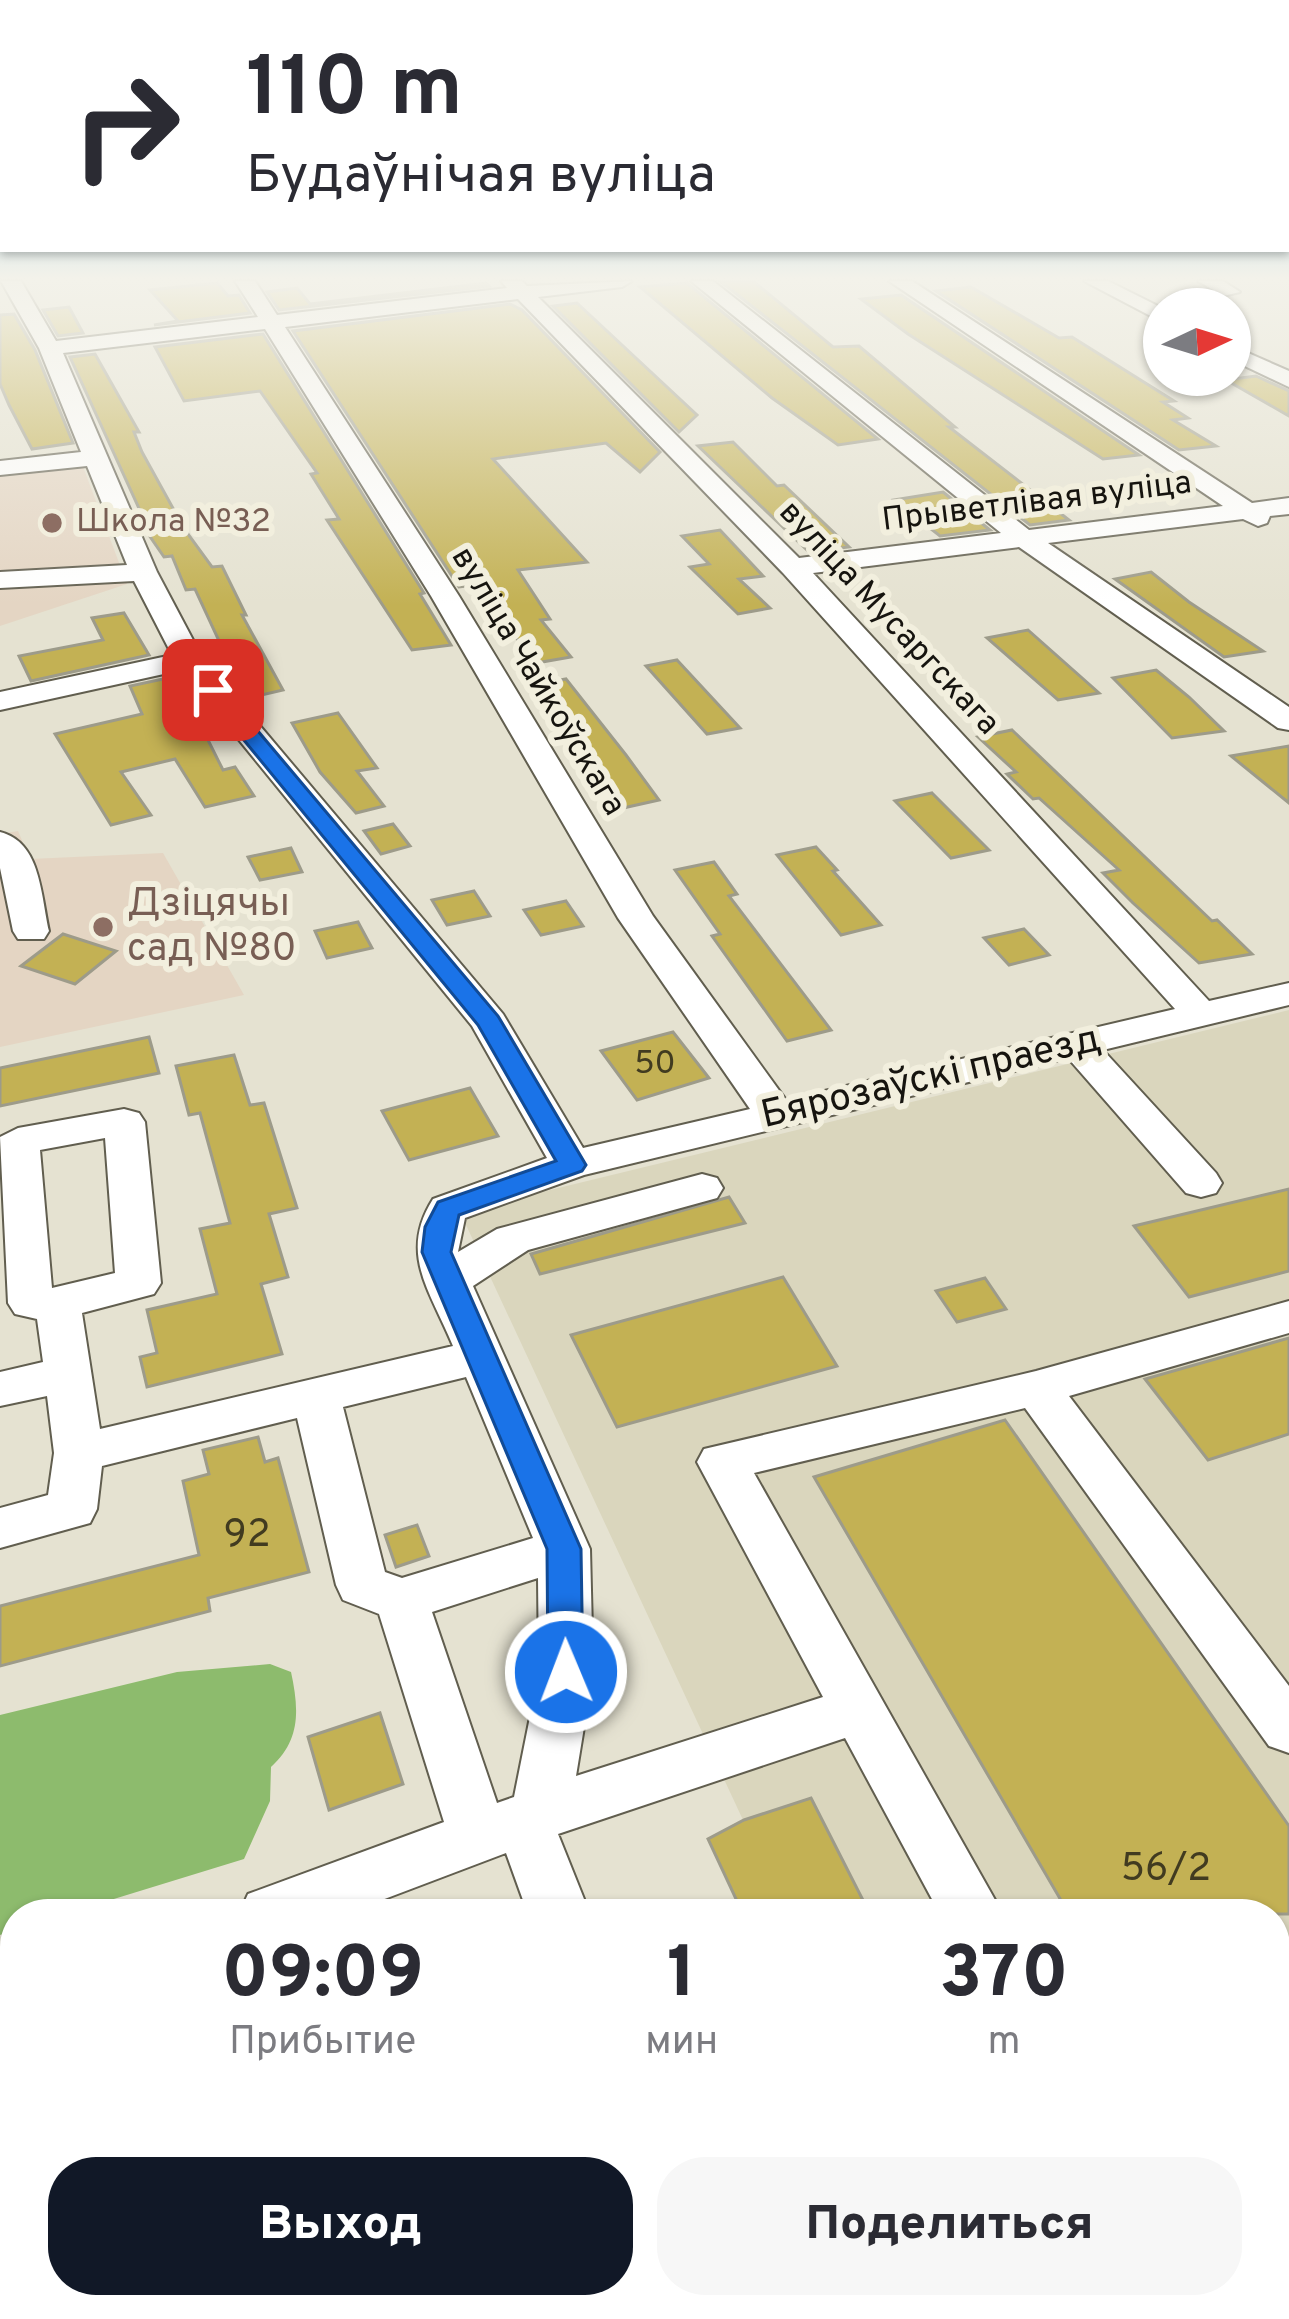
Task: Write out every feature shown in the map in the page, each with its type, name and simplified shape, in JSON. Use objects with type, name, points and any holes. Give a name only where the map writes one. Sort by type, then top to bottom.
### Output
[{"type":"street","points":[[67,389],[143,572],[189,660],[489,1022],[572,1165]]},
{"type":"street","name":"вуліца Чайкоўскага","points":[[312,389],[445,596],[636,918],[776,1116]]},
{"type":"street","name":"вуліца Мусаргскага","points":[[618,389],[793,568],[1202,1016]]},
{"type":"street","points":[[837,389],[1027,541],[1289,721]]},
{"type":"street","points":[[1064,389],[1250,513],[1289,533]]},
{"type":"street","points":[[0,468],[96,458]]},
{"type":"street","name":"Прыветлівая вуліца","points":[[793,568],[1289,506]]},
{"type":"street","points":[[0,580],[143,572]]},
{"type":"street","points":[[0,701],[189,660]]},
{"type":"street","points":[[0,842],[14,853],[31,931]]},
{"type":"street","name":"Бярозаўскі праезд","points":[[449,1282],[436,1252],[439,1227],[448,1209],[572,1165],[1289,994]]},
{"type":"street","points":[[1077,1045],[1201,1183]]},
{"type":"street","points":[[514,1824],[566,1672],[564,1549],[449,1282],[513,1239],[702,1188]]},
{"type":"street","points":[[0,1528],[72,1509],[79,1454],[58,1304]]},
{"type":"street","points":[[963,1899],[722,1462],[1036,1388],[1289,1317]]},
{"type":"street","points":[[79,1454],[481,1356]]},
{"type":"street","points":[[0,1389],[68,1374]]},
{"type":"street","points":[[1036,1388],[1289,1729]]},
{"type":"street","points":[[316,1396],[362,1585],[401,1600],[564,1549]]},
{"type":"street","points":[[401,1600],[552,1899]]},
{"type":"street","points":[[311,1899],[514,1824],[856,1711]]},
{"type":"shaded area","name":"Школа №32","points":[[82,464],[127,584],[0,626],[0,473]]},
{"type":"shaded area","name":"Дзіцячы сад №80","points":[[18,831],[30,859],[163,853],[244,995],[0,1047],[0,834]]},
{"type":"shaded area","points":[[1289,1010],[1289,1899],[743,1899],[743,1820],[460,1212]]},
{"type":"green space","points":[[270,1664],[291,1672],[293,1735],[271,1767],[270,1801],[244,1859],[114,1899],[0,1899],[0,1715],[177,1672]]},
{"type":"building","points":[[2,389],[51,389],[73,443],[32,449]]},
{"type":"building","points":[[85,389],[115,389],[139,432],[134,432],[142,452],[185,530],[212,567],[222,566],[246,615],[242,615],[283,690],[253,697],[232,669],[195,589],[186,590],[172,556],[164,557],[140,522],[142,515]]},
{"type":"building","points":[[178,389],[297,389],[424,593],[420,594],[451,645],[412,650],[327,520],[339,519],[311,474],[317,473],[260,391],[184,401]]},
{"type":"building","points":[[331,389],[599,389],[660,452],[640,472],[606,443],[493,459],[587,562],[518,570],[550,619],[541,620],[571,657],[536,663],[506,625],[501,626],[475,585],[459,587]]},
{"type":"building","points":[[636,389],[669,389],[697,415],[679,432]]},
{"type":"building","points":[[762,389],[817,389],[878,439],[838,445]]},
{"type":"building","points":[[857,389],[910,389],[955,427],[949,427],[1069,520],[1030,525]]},
{"type":"building","points":[[994,389],[1041,389],[1139,455],[1103,459]]},
{"type":"building","points":[[1086,389],[1143,389],[1143,396],[1166,396],[1174,401],[1163,402],[1188,418],[1173,420],[1216,446],[1179,450]]},
{"type":"building","points":[[1251,389],[1289,391],[1289,416],[1251,394]]},
{"type":"building","points":[[733,442],[849,547],[809,552],[698,446]]},
{"type":"building","points":[[943,492],[990,530],[940,536],[894,500]]},
{"type":"building","points":[[720,530],[763,576],[739,579],[770,608],[738,614],[690,567],[709,564],[682,536]]},
{"type":"building","points":[[1151,572],[1263,651],[1224,657],[1115,579]]},
{"type":"building","points":[[124,613],[149,655],[31,681],[19,656],[103,640],[92,618]]},
{"type":"building","points":[[1028,630],[1099,693],[1058,700],[987,638]]},
{"type":"building","points":[[677,660],[740,728],[707,734],[646,666]]},
{"type":"building","points":[[1156,670],[1224,731],[1172,738],[1113,678]]},
{"type":"building","points":[[163,679],[189,726],[200,724],[223,770],[235,767],[254,796],[205,807],[175,759],[121,772],[151,815],[111,825],[55,734],[142,714],[130,686]]},
{"type":"building","points":[[566,679],[659,800],[623,808],[532,685]]},
{"type":"building","points":[[338,713],[377,768],[357,771],[384,806],[356,813],[320,772],[292,723]]},
{"type":"building","points":[[1012,730],[1252,954],[1199,963],[1133,903],[1103,873],[1119,870],[1039,798],[1033,799],[1007,774],[1016,772],[978,737]]},
{"type":"building","points":[[1289,746],[1289,803],[1231,756]]},
{"type":"building","points":[[932,793],[989,850],[951,858],[895,801]]},
{"type":"building","points":[[393,824],[410,846],[381,854],[364,831]]},
{"type":"building","points":[[816,847],[881,925],[841,935],[777,855]]},
{"type":"building","points":[[291,848],[302,872],[260,880],[248,857]]},
{"type":"building","points":[[714,862],[737,894],[729,896],[831,1030],[787,1041],[712,936],[720,934],[675,870]]},
{"type":"building","points":[[474,891],[490,916],[447,925],[432,900]]},
{"type":"building","points":[[566,901],[583,926],[541,935],[524,910]]},
{"type":"building","points":[[358,922],[372,948],[327,958],[315,931]]},
{"type":"building","points":[[1024,929],[1049,955],[1009,965],[984,938]]},
{"type":"building","points":[[63,934],[116,951],[75,984],[21,966]]},
{"type":"building","points":[[673,1032],[709,1078],[637,1100],[601,1051]]},
{"type":"building","points":[[149,1037],[159,1073],[0,1106],[0,1068]]},
{"type":"building","points":[[234,1055],[250,1105],[264,1103],[297,1208],[269,1214],[288,1277],[261,1284],[282,1354],[147,1387],[140,1357],[157,1353],[147,1310],[217,1294],[200,1229],[230,1223],[200,1113],[189,1115],[176,1066]]},
{"type":"building","points":[[470,1088],[498,1136],[409,1160],[382,1111]]},
{"type":"building","points":[[1289,1189],[1289,1271],[1189,1297],[1134,1226]]},
{"type":"building","points":[[729,1197],[745,1223],[540,1274],[531,1254]]},
{"type":"building","points":[[783,1277],[837,1366],[617,1427],[571,1335]]},
{"type":"building","points":[[985,1278],[1006,1309],[957,1322],[936,1291]]},
{"type":"building","points":[[1289,1338],[1289,1434],[1208,1460],[1145,1379]]},
{"type":"building","points":[[1005,1420],[1289,1826],[1289,1899],[1060,1899],[814,1477]]},
{"type":"building","points":[[258,1437],[265,1462],[278,1458],[309,1572],[208,1598],[210,1611],[0,1666],[0,1606],[199,1555],[183,1481],[209,1474],[203,1450]]},
{"type":"building","points":[[417,1525],[429,1556],[396,1567],[385,1535]]},
{"type":"building","points":[[380,1713],[403,1784],[329,1810],[308,1737]]},
{"type":"building","points":[[811,1798],[862,1899],[736,1899],[708,1839],[744,1820]]},
{"type":"place","name":"Школа №32","points":[[52,523]]},
{"type":"place","name":"Дзіцячы сад №80","points":[[103,927]]},
{"type":"route","points":[[213,690],[489,1022],[572,1165],[448,1209],[439,1227],[436,1252],[564,1549],[566,1672]]}]
